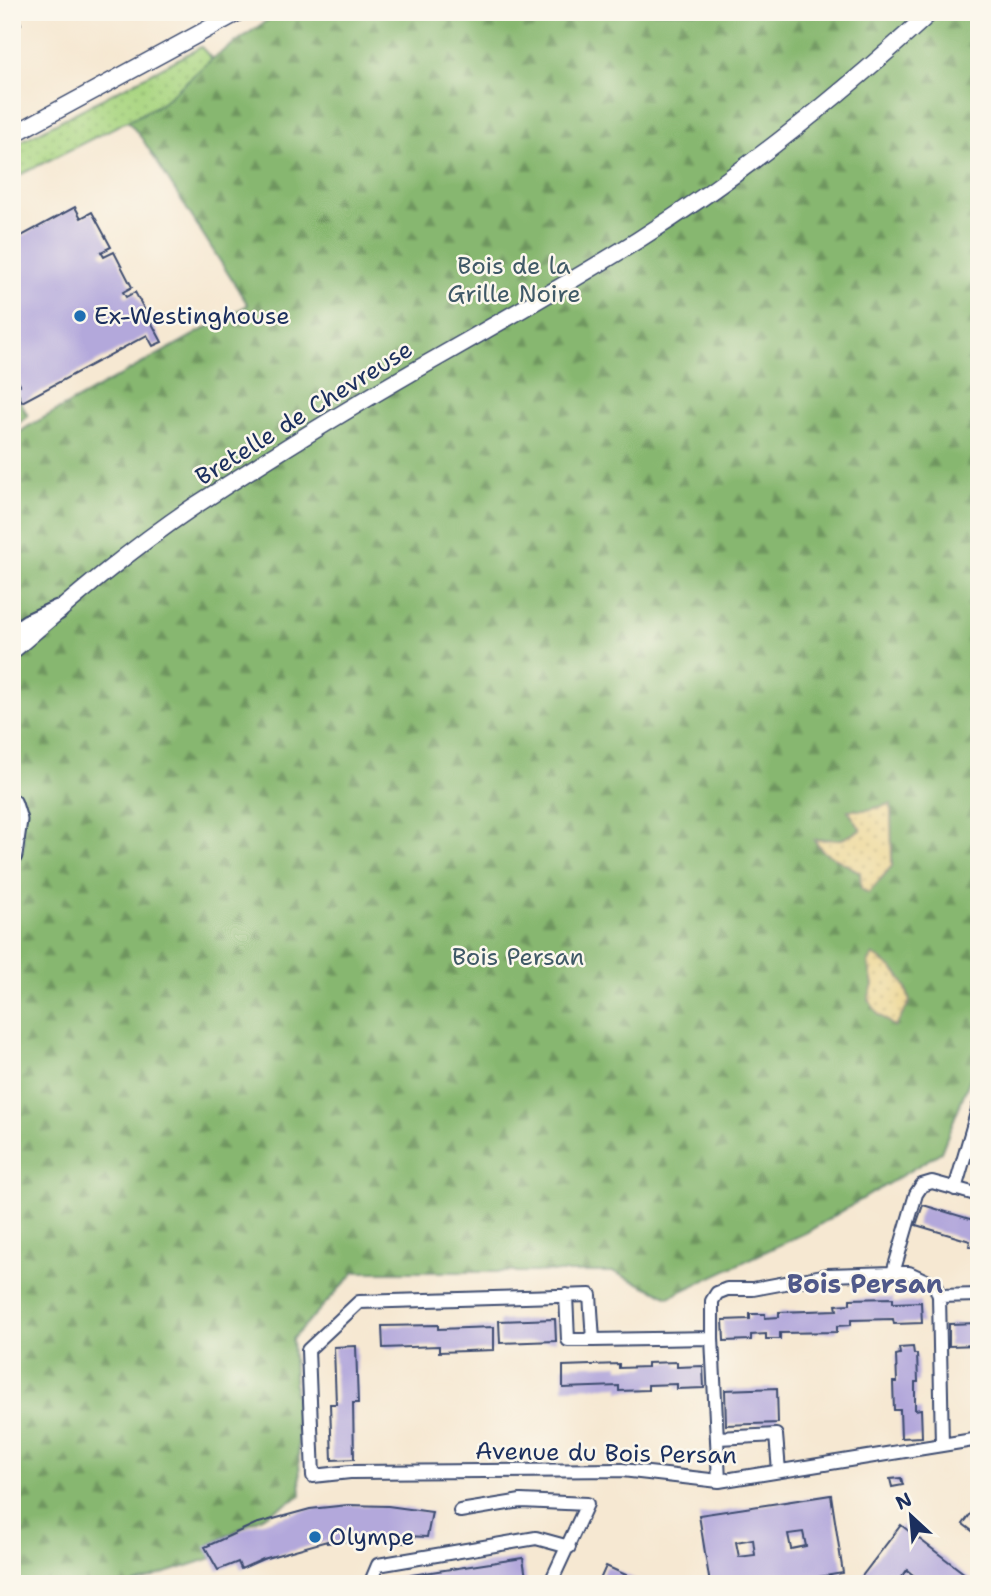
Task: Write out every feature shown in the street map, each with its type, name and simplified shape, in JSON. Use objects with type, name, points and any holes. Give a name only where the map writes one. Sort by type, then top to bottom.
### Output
[{"type":"highway","points":[[12,635],[58,610]]},
{"type":"highway","points":[[12,804],[17,820],[12,855]]},
{"type":"main road","points":[[12,135],[239,12]]},
{"type":"main road","name":"Bretelle de Chevreuse","points":[[12,651],[98,577],[192,509],[406,375],[638,240],[719,186],[863,75],[931,12]]},
{"type":"street","points":[[955,1189],[979,1107]]},
{"type":"street","points":[[893,1273],[916,1194],[922,1185],[932,1182],[979,1195]]},
{"type":"street","points":[[719,1480],[712,1301],[717,1293],[727,1289],[753,1289],[828,1275],[893,1273],[909,1273],[935,1284],[939,1296],[942,1445]]},
{"type":"street","points":[[593,1340],[590,1295],[566,1295],[568,1340],[593,1340],[712,1338]]},
{"type":"street","name":"Avenue du Bois Persan","points":[[566,1295],[359,1301],[308,1350],[313,1476],[350,1472],[622,1471],[719,1480],[979,1439]]},
{"type":"street","points":[[939,1296],[979,1295]]},
{"type":"street","points":[[718,1438],[776,1435],[779,1471]]},
{"type":"street","points":[[460,1511],[521,1501],[587,1504],[550,1584]]},
{"type":"street","points":[[370,1584],[378,1564],[536,1538],[569,1547]]},
{"type":"street","points":[[272,1584],[286,1584]]},
{"type":"green space","name":"Bois de la Grille Noire","points":[[279,12],[979,12],[979,1056],[941,1152],[807,1232],[669,1297],[614,1272],[355,1272],[292,1339],[301,1496],[206,1547],[212,1558],[132,1584],[12,1584],[12,880],[24,843],[12,796],[12,438],[27,427],[248,305],[143,140],[128,121],[161,104],[212,59]],"holes":[[[849,810],[867,810],[891,844],[892,866],[860,872],[824,852],[815,840],[842,839],[862,830]]]},
{"type":"green space","points":[[201,47],[212,59],[161,104],[12,179],[12,146]]},
{"type":"green space","points":[[12,387],[28,416],[12,428]]},
{"type":"sand","points":[[891,804],[892,866],[869,893],[861,889],[860,872],[824,852],[814,840],[842,839],[861,830],[848,810],[867,810]]},
{"type":"sand","points":[[873,955],[898,974],[908,993],[910,1002],[895,1027],[878,1014],[868,999],[873,985],[868,963]]},
{"type":"building","points":[[12,12],[17,12],[21,24],[12,28]]},
{"type":"building","name":"Ex-Westinghouse","points":[[75,207],[81,218],[92,212],[111,247],[101,252],[104,257],[114,252],[132,287],[123,292],[126,297],[135,292],[162,342],[153,346],[147,335],[22,402],[15,388],[20,385],[12,370],[12,357],[15,355],[12,349],[12,241]]},
{"type":"building","points":[[923,1205],[977,1221],[975,1225],[979,1226],[979,1248],[969,1246],[970,1241],[916,1225]]},
{"type":"building","points":[[893,1298],[893,1303],[921,1302],[922,1323],[894,1324],[893,1319],[851,1320],[851,1325],[837,1326],[837,1332],[780,1333],[780,1339],[766,1339],[766,1334],[751,1335],[751,1340],[724,1341],[723,1320],[750,1319],[750,1314],[765,1314],[765,1318],[779,1317],[779,1312],[837,1310],[836,1305],[850,1304],[850,1299]]},
{"type":"building","points":[[555,1319],[556,1341],[500,1343],[499,1321]]},
{"type":"building","points":[[979,1323],[979,1345],[949,1346],[949,1324]]},
{"type":"building","points":[[438,1325],[438,1329],[494,1327],[494,1350],[439,1352],[439,1346],[383,1348],[382,1326]]},
{"type":"building","points":[[356,1346],[358,1403],[353,1403],[354,1459],[332,1460],[330,1404],[336,1404],[334,1347]]},
{"type":"building","points":[[913,1347],[914,1354],[917,1354],[918,1382],[915,1382],[915,1410],[921,1409],[922,1437],[901,1438],[900,1410],[894,1410],[896,1355],[900,1354],[899,1348]]},
{"type":"building","points":[[677,1362],[677,1367],[703,1366],[704,1388],[677,1389],[677,1384],[648,1385],[648,1390],[619,1391],[619,1386],[563,1388],[563,1366],[619,1364],[619,1368]]},
{"type":"building","points":[[777,1388],[778,1423],[726,1425],[725,1390]]},
{"type":"building","points":[[901,1478],[903,1485],[892,1487],[890,1479]]},
{"type":"building","points":[[831,1495],[843,1573],[776,1584],[710,1584],[699,1515]],"holes":[[[803,1532],[806,1546],[791,1549],[788,1534]],[[753,1539],[755,1555],[739,1557],[736,1542]]]},
{"type":"building","points":[[979,1503],[979,1536],[963,1524]]},
{"type":"building","name":"Olympe","points":[[348,1505],[388,1506],[432,1512],[427,1537],[406,1536],[405,1543],[327,1541],[263,1559],[241,1569],[238,1562],[218,1570],[205,1547],[255,1524],[310,1509]]},
{"type":"building","points":[[901,1525],[978,1584],[916,1584],[919,1580],[907,1570],[897,1584],[856,1584]]},
{"type":"building","points":[[523,1558],[527,1584],[385,1584],[386,1579]]},
{"type":"building","points":[[606,1566],[646,1584],[598,1584]]},
{"type":"place","name":"Ex-Westinghouse","points":[[80,316]]},
{"type":"place","name":"Olympe","points":[[315,1537]]},
{"type":"district","name":"Bois Persan","points":[[865,1284]]}]
